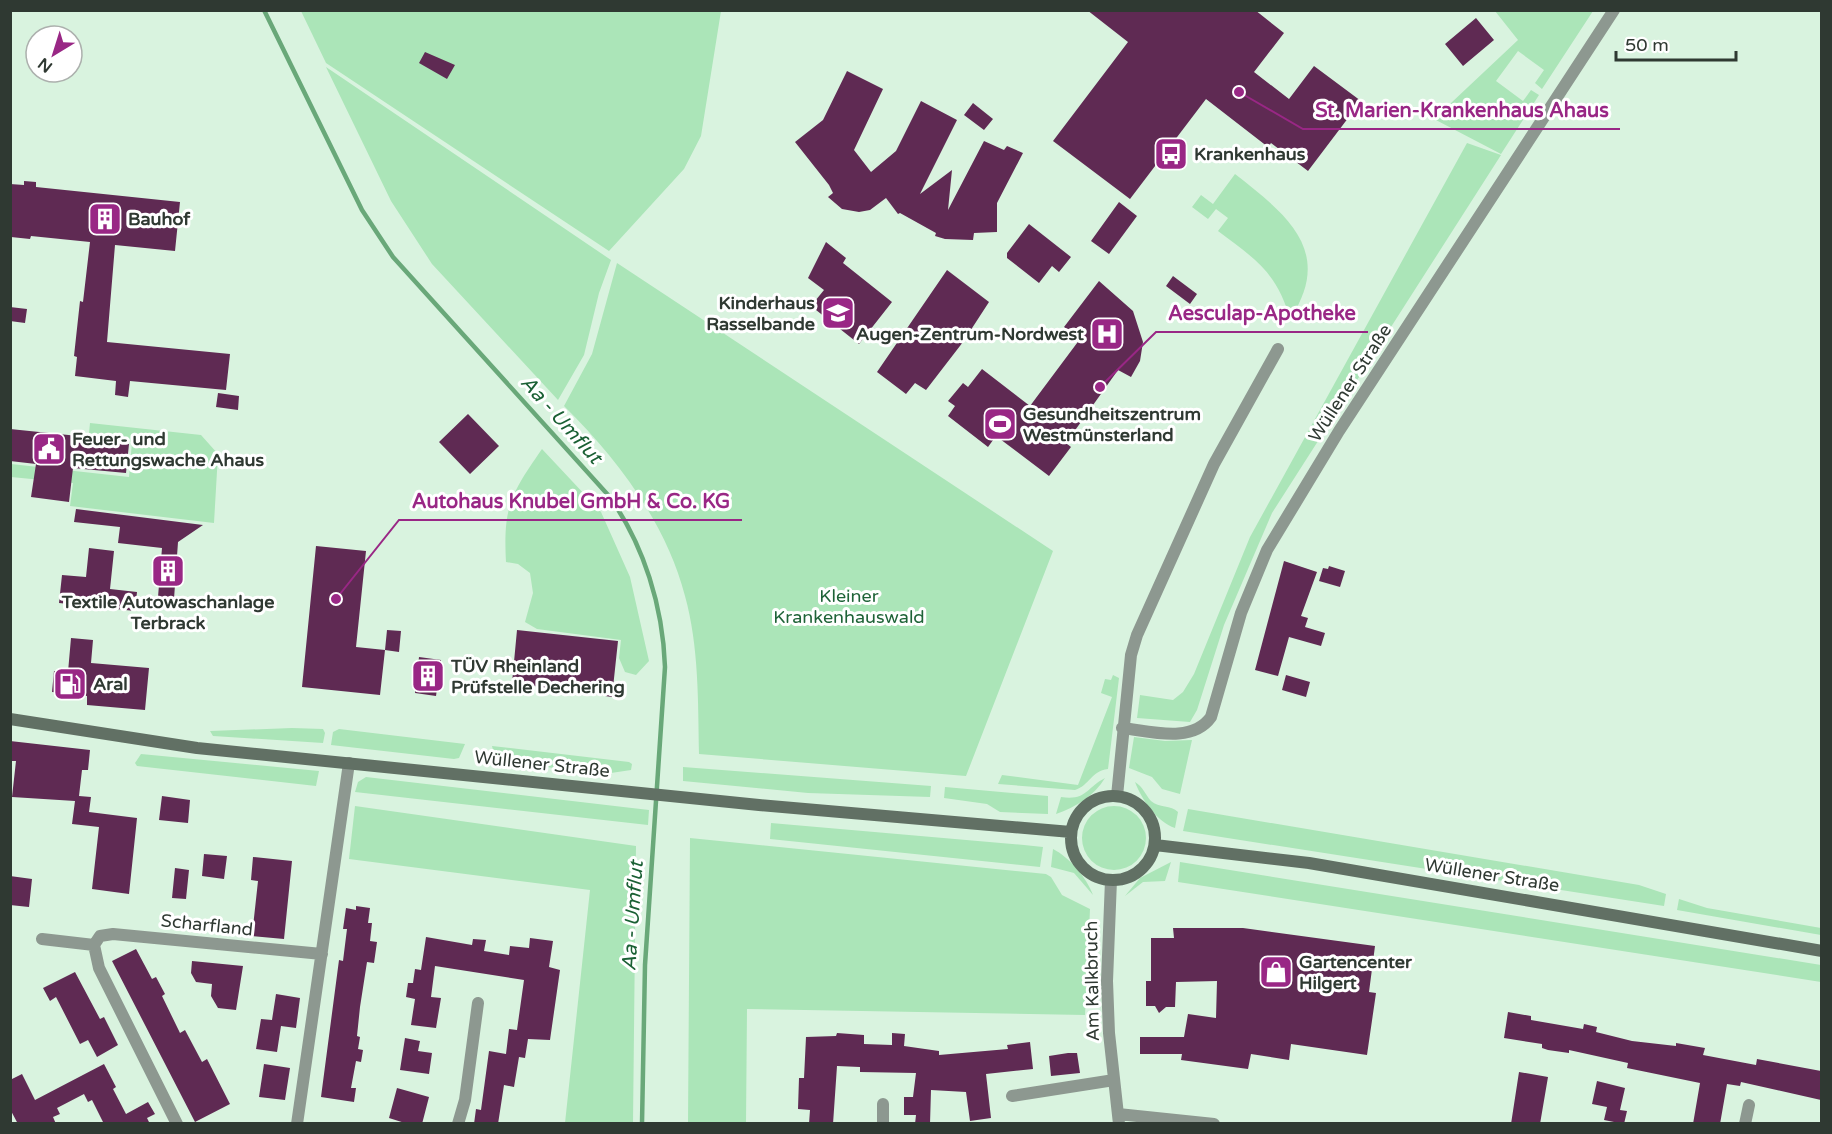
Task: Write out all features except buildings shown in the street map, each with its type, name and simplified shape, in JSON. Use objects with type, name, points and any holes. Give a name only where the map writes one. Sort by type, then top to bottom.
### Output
[{"type":"main road","name":"Wüllener Straße","points":[[10,719],[197,748],[650,794],[1071,832]]},
{"type":"main road","points":[[1117,796],[1141,806],[1150,817],[1155,829],[1155,845],[1144,867],[1134,876],[1111,880],[1095,877],[1083,869],[1075,858],[1071,846],[1071,832],[1082,809],[1092,801],[1117,796]]},
{"type":"main road","name":"Wüllener Straße","points":[[1155,845],[1309,863],[1821,951]]},
{"type":"street","name":"Wüllener Straße","points":[[1122,728],[1188,732],[1205,726],[1211,717],[1241,613],[1267,550],[1339,431],[1614,10]]},
{"type":"street","points":[[1117,796],[1131,655],[1137,635],[1206,481],[1278,349]]},
{"type":"street","points":[[297,1124],[349,763]]},
{"type":"street","name":"Am Kalkbruch","points":[[1111,880],[1107,991],[1119,1119]]},
{"type":"street","name":"Scharfland","points":[[94,945],[100,936],[113,933],[322,954]]},
{"type":"street","points":[[42,939],[94,945],[99,968],[177,1124]]},
{"type":"street","points":[[458,1124],[465,1100],[478,1003]]},
{"type":"street","points":[[1012,1096],[1114,1080]]},
{"type":"street","points":[[883,1124],[884,1104]]},
{"type":"street","points":[[1746,1124],[1749,1106]]},
{"type":"street","points":[[1119,1119],[1214,1124]]},
{"type":"green space","points":[[301,11],[721,11],[701,136],[684,169],[609,251],[326,63]]},
{"type":"green space","points":[[1495,11],[1593,11],[1542,89],[1535,83],[1544,70],[1518,51],[1496,81],[1523,101],[1531,90],[1539,95],[1501,154],[1434,119],[1518,40]]},
{"type":"green space","points":[[326,67],[611,260],[599,293],[584,355],[558,400],[432,264],[391,201]]},
{"type":"green space","points":[[1467,143],[1501,155],[1272,513],[1224,625],[1197,710],[1190,722],[1137,718],[1140,695],[1173,700],[1183,692],[1194,674],[1250,537]]},
{"type":"green space","points":[[1235,174],[1287,220],[1306,254],[1308,273],[1303,295],[1290,319],[1278,289],[1263,268],[1218,231],[1228,218],[1216,209],[1208,219],[1192,207],[1201,195],[1213,204]]},
{"type":"green space","name":"Kleiner Krankenhauswald","points":[[617,263],[1053,551],[966,776],[699,754],[697,674],[693,635],[677,569],[666,543],[637,493],[603,447],[564,406],[592,354]]},
{"type":"green space","points":[[90,423],[201,435],[218,454],[214,523],[70,506],[73,483],[11,477],[11,464],[129,477],[132,442],[92,437],[89,433]]},
{"type":"green space","points":[[542,449],[601,512],[630,577],[649,661],[636,675],[625,672],[619,658],[621,640],[537,629],[525,622],[533,593],[530,573],[518,564],[506,562],[506,527],[511,501],[516,490]]},
{"type":"green space","points":[[1113,675],[1119,678],[1108,769],[1098,772],[1075,790],[998,784],[1002,775],[1078,785],[1112,697],[1101,693],[1105,679],[1111,680]]},
{"type":"green space","points":[[323,729],[325,733],[323,743],[213,736],[210,731]]},
{"type":"green space","points":[[339,729],[465,744],[459,758],[454,759],[331,745],[333,732]]},
{"type":"green space","points":[[1134,737],[1165,741],[1192,740],[1180,794],[1162,789],[1152,777],[1129,768]]},
{"type":"green space","points":[[492,746],[632,764],[631,770],[611,773],[501,763],[496,761]]},
{"type":"green space","points":[[141,754],[319,771],[316,786],[137,766],[135,763]]},
{"type":"green space","points":[[683,767],[931,786],[930,797],[808,793],[683,781]]},
{"type":"green space","points":[[366,777],[649,810],[648,825],[355,792],[358,782]]},
{"type":"green space","points":[[1105,778],[1084,800],[1056,814],[1061,797],[1081,795]]},
{"type":"green space","points":[[1135,782],[1151,801],[1178,812],[1175,828],[1162,821],[1151,810]]},
{"type":"green space","points":[[945,787],[1048,796],[1048,814],[1000,812],[987,804],[944,798]]},
{"type":"green space","points":[[355,806],[636,846],[633,1123],[565,1123],[590,890],[349,859]]},
{"type":"green space","points":[[1114,806],[1132,812],[1140,820],[1146,838],[1140,856],[1132,864],[1114,870],[1096,864],[1088,856],[1082,838],[1088,820],[1096,812]]},
{"type":"green space","points":[[1188,809],[1639,885],[1666,894],[1664,906],[1183,831]]},
{"type":"green space","points":[[771,823],[1043,847],[1040,867],[770,839]]},
{"type":"green space","points":[[690,838],[1046,874],[1051,877],[1062,895],[1090,909],[1085,1015],[747,1009],[746,1123],[688,1123]]},
{"type":"green space","points":[[1053,849],[1077,869],[1093,895],[1074,873],[1051,867]]},
{"type":"green space","points":[[1171,862],[1165,881],[1143,882],[1125,896],[1140,878]]},
{"type":"green space","points":[[1180,862],[1821,965],[1821,982],[1178,882]]},
{"type":"green space","points":[[1679,899],[1707,908],[1821,928],[1821,935],[1677,910]]},
{"type":"waterway","name":"Aa - Umflut","points":[[264,10],[362,210],[393,257],[609,496],[642,556],[656,599],[665,667],[645,965],[642,1124]]},
{"type":"place","name":"St. Marien-Krankenhaus Ahaus","points":[[1239,92]]},
{"type":"place","name":"Krankenhaus","points":[[1171,154]]},
{"type":"place","name":"Bauhof","points":[[105,219]]},
{"type":"place","name":"Kinderhaus Rasselbande","points":[[838,313]]},
{"type":"place","name":"Augen-Zentrum-Nordwest","points":[[1107,334]]},
{"type":"place","name":"Aesculap-Apotheke","points":[[1100,387]]},
{"type":"place","name":"Gesundheitszentrum Westmünsterland","points":[[1000,424]]},
{"type":"place","name":"Feuer- und Rettungswache Ahaus","points":[[49,449]]},
{"type":"place","name":"Textile Autowaschanlage Terbrack","points":[[168,571]]},
{"type":"place","name":"Autohaus Knubel GmbH & Co. KG","points":[[336,599]]},
{"type":"place","name":"TÜV Rheinland Prüfstelle Dechering","points":[[428,676]]},
{"type":"place","name":"Aral","points":[[70,684]]},
{"type":"place","name":"Gartencenter Hilgert","points":[[1276,972]]}]
